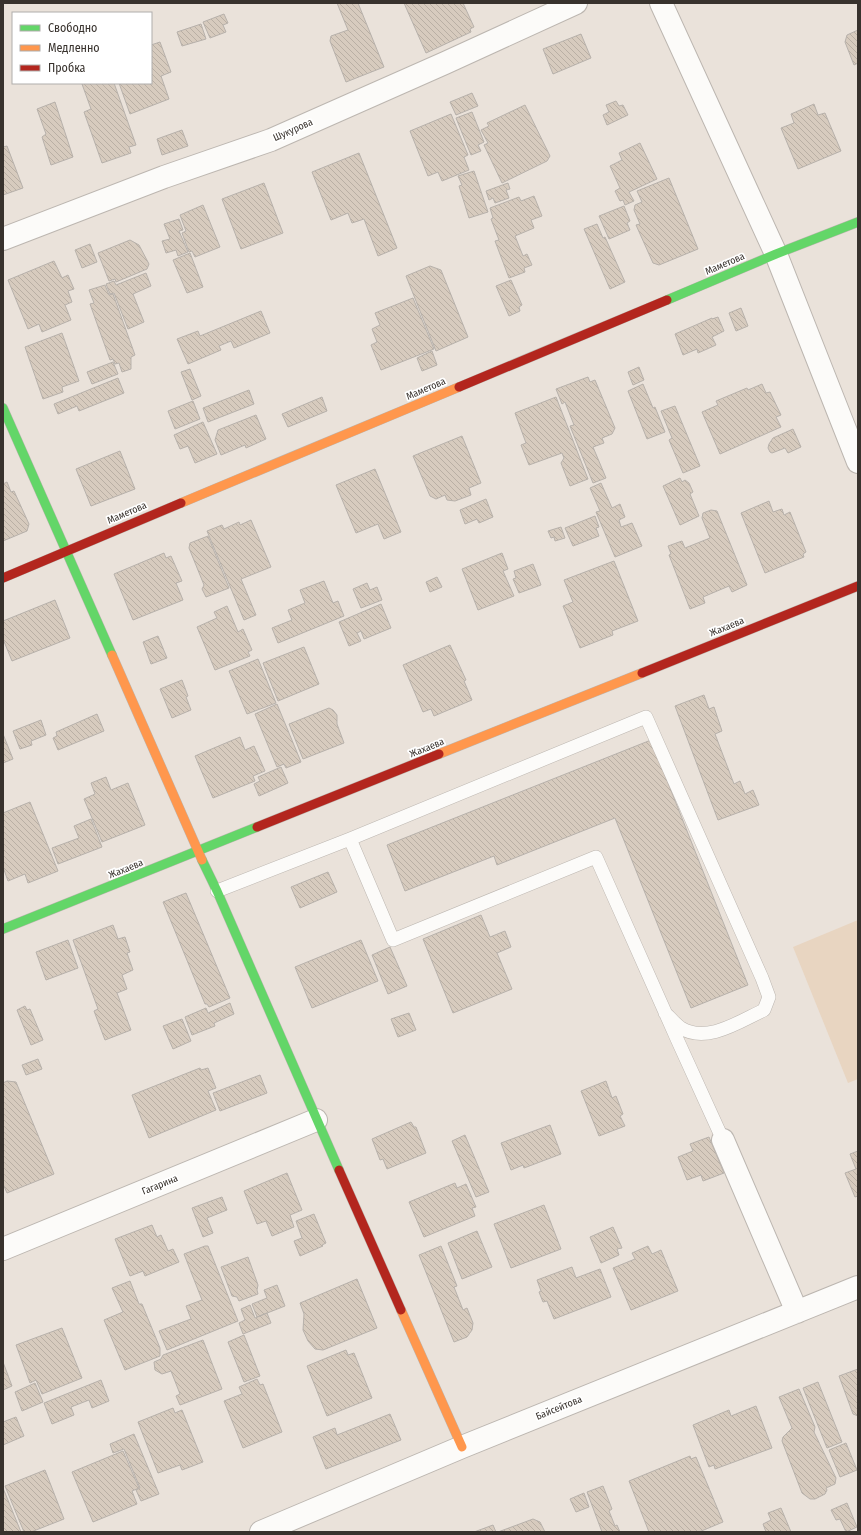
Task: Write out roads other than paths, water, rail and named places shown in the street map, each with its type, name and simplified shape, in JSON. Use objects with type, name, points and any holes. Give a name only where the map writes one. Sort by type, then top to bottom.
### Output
[{"type":"street","name":"Шукурова","points":[[3,239],[164,177],[271,140],[576,3]]},
{"type":"street","points":[[661,3],[776,254],[858,462]]},
{"type":"street","name":"Маметова","points":[[3,578],[776,254],[858,222]]},
{"type":"street","points":[[3,408],[198,852],[217,891],[316,1120],[462,1447]]},
{"type":"street","name":"Жахаева","points":[[3,930],[858,586]]},
{"type":"street","name":"Гагарина","points":[[3,1249],[316,1120]]},
{"type":"street","points":[[723,1140],[797,1312]]},
{"type":"street","name":"Байсейтова","points":[[261,1532],[462,1447],[858,1288]]},
{"type":"lane","points":[[217,891],[350,839],[646,717],[762,978],[769,997],[764,1010],[719,1031],[697,1034],[680,1028],[665,1013]]},
{"type":"lane","points":[[350,839],[393,940],[596,857],[723,1140]]}]
